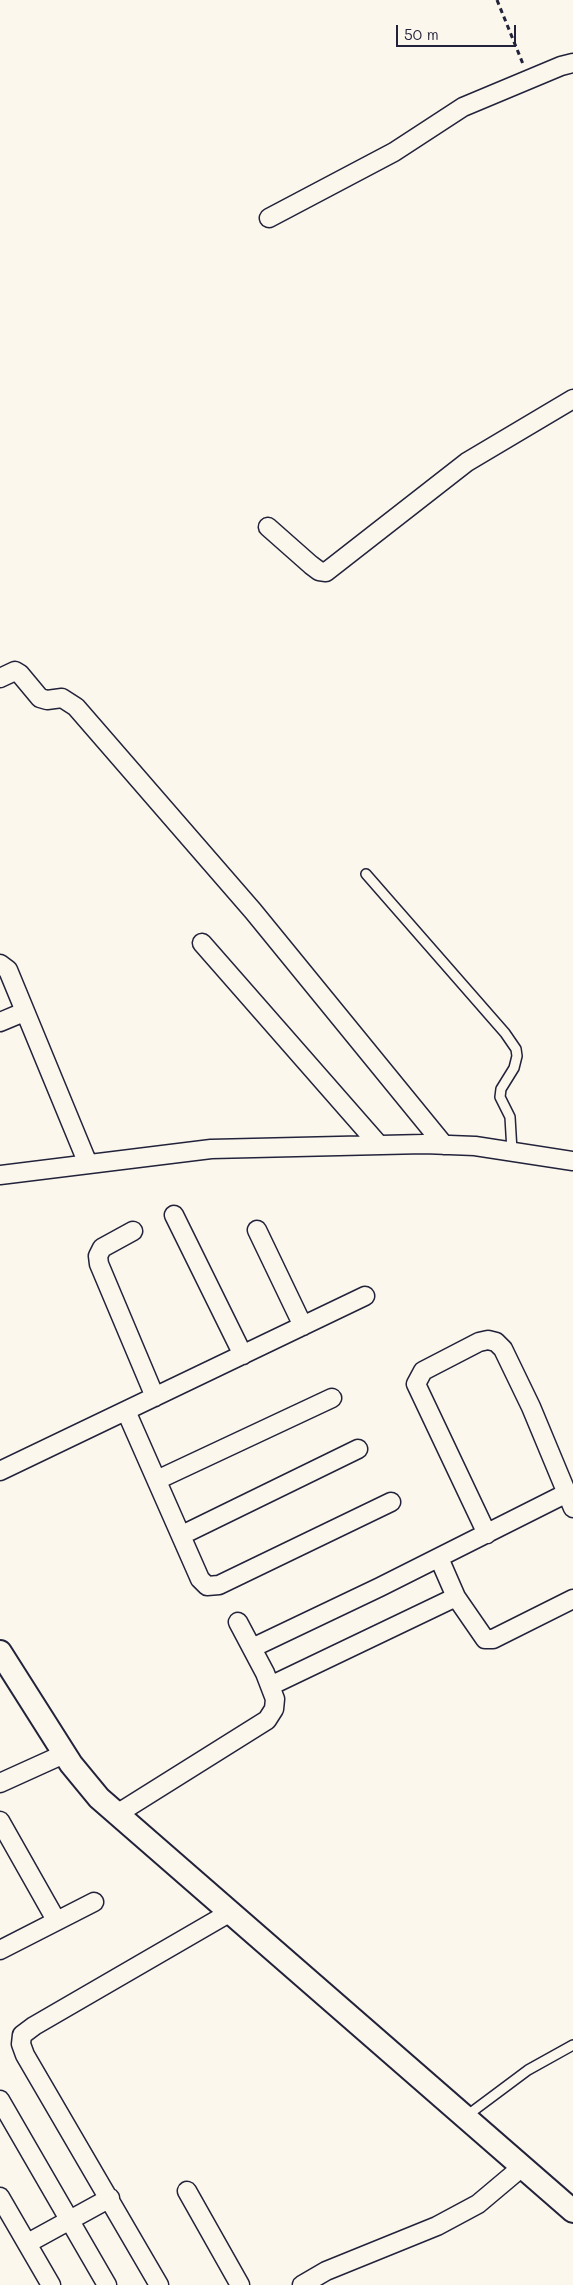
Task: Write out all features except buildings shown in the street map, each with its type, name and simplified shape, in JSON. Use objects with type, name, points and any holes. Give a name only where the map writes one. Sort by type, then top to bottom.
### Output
[{"type":"street","points":[[268,218],[394,152],[463,107],[528,79],[573,63]]},
{"type":"street","points":[[268,527],[311,565],[319,571],[326,572],[468,462],[573,398]]},
{"type":"street","points":[[0,678],[15,671],[20,674],[40,698],[47,700],[62,698],[76,707],[253,912],[444,1145]]},
{"type":"street","points":[[202,943],[379,1145]]},
{"type":"street","points":[[0,964],[8,970],[88,1164]]},
{"type":"street","points":[[0,1022],[24,1012]]},
{"type":"street","points":[[0,1175],[211,1149],[444,1145],[512,1151],[573,1161]]},
{"type":"street","points":[[174,1215],[243,1355]]},
{"type":"street","points":[[257,1230],[303,1326]]},
{"type":"street","points":[[133,1231],[102,1248],[98,1256],[98,1264],[155,1397]]},
{"type":"street","points":[[0,1471],[366,1296]]},
{"type":"street","points":[[252,1648],[487,1534],[570,1500],[532,1407],[503,1349],[496,1342],[488,1340],[479,1342],[423,1371],[416,1384],[487,1534]]},
{"type":"street","points":[[157,1480],[332,1398]]},
{"type":"street","points":[[126,1411],[200,1579],[207,1586],[219,1585],[391,1502]]},
{"type":"street","points":[[182,1535],[358,1449]]},
{"type":"street","points":[[438,1558],[456,1597],[485,1639],[493,1639],[571,1604]]},
{"type":"street","points":[[270,1686],[456,1597]]},
{"type":"street","points":[[117,1814],[267,1720],[274,1709],[275,1699],[270,1686],[238,1622]]},
{"type":"street","points":[[0,1652],[64,1754],[99,1798],[573,2211]]},
{"type":"street","points":[[0,1783],[64,1754]]},
{"type":"street","points":[[0,1821],[56,1920]]},
{"type":"street","points":[[0,1950],[94,1902]]},
{"type":"street","points":[[159,2285],[20,2044],[22,2035],[34,2026],[229,1913]]},
{"type":"street","points":[[0,2100],[106,2285]]},
{"type":"street","points":[[302,2285],[326,2271],[437,2226],[478,2204],[522,2167]]},
{"type":"street","points":[[187,2191],[240,2285]]},
{"type":"street","points":[[0,2197],[51,2285]]},
{"type":"street","points":[[28,2243],[110,2198]]},
{"type":"lane","points":[[366,874],[506,1033],[516,1049],[517,1056],[514,1068],[501,1089],[500,1097],[510,1117],[512,1151]]},
{"type":"lane","points":[[464,2117],[528,2070],[573,2045]]},
{"type":"path","points":[[497,0],[528,79]]}]
